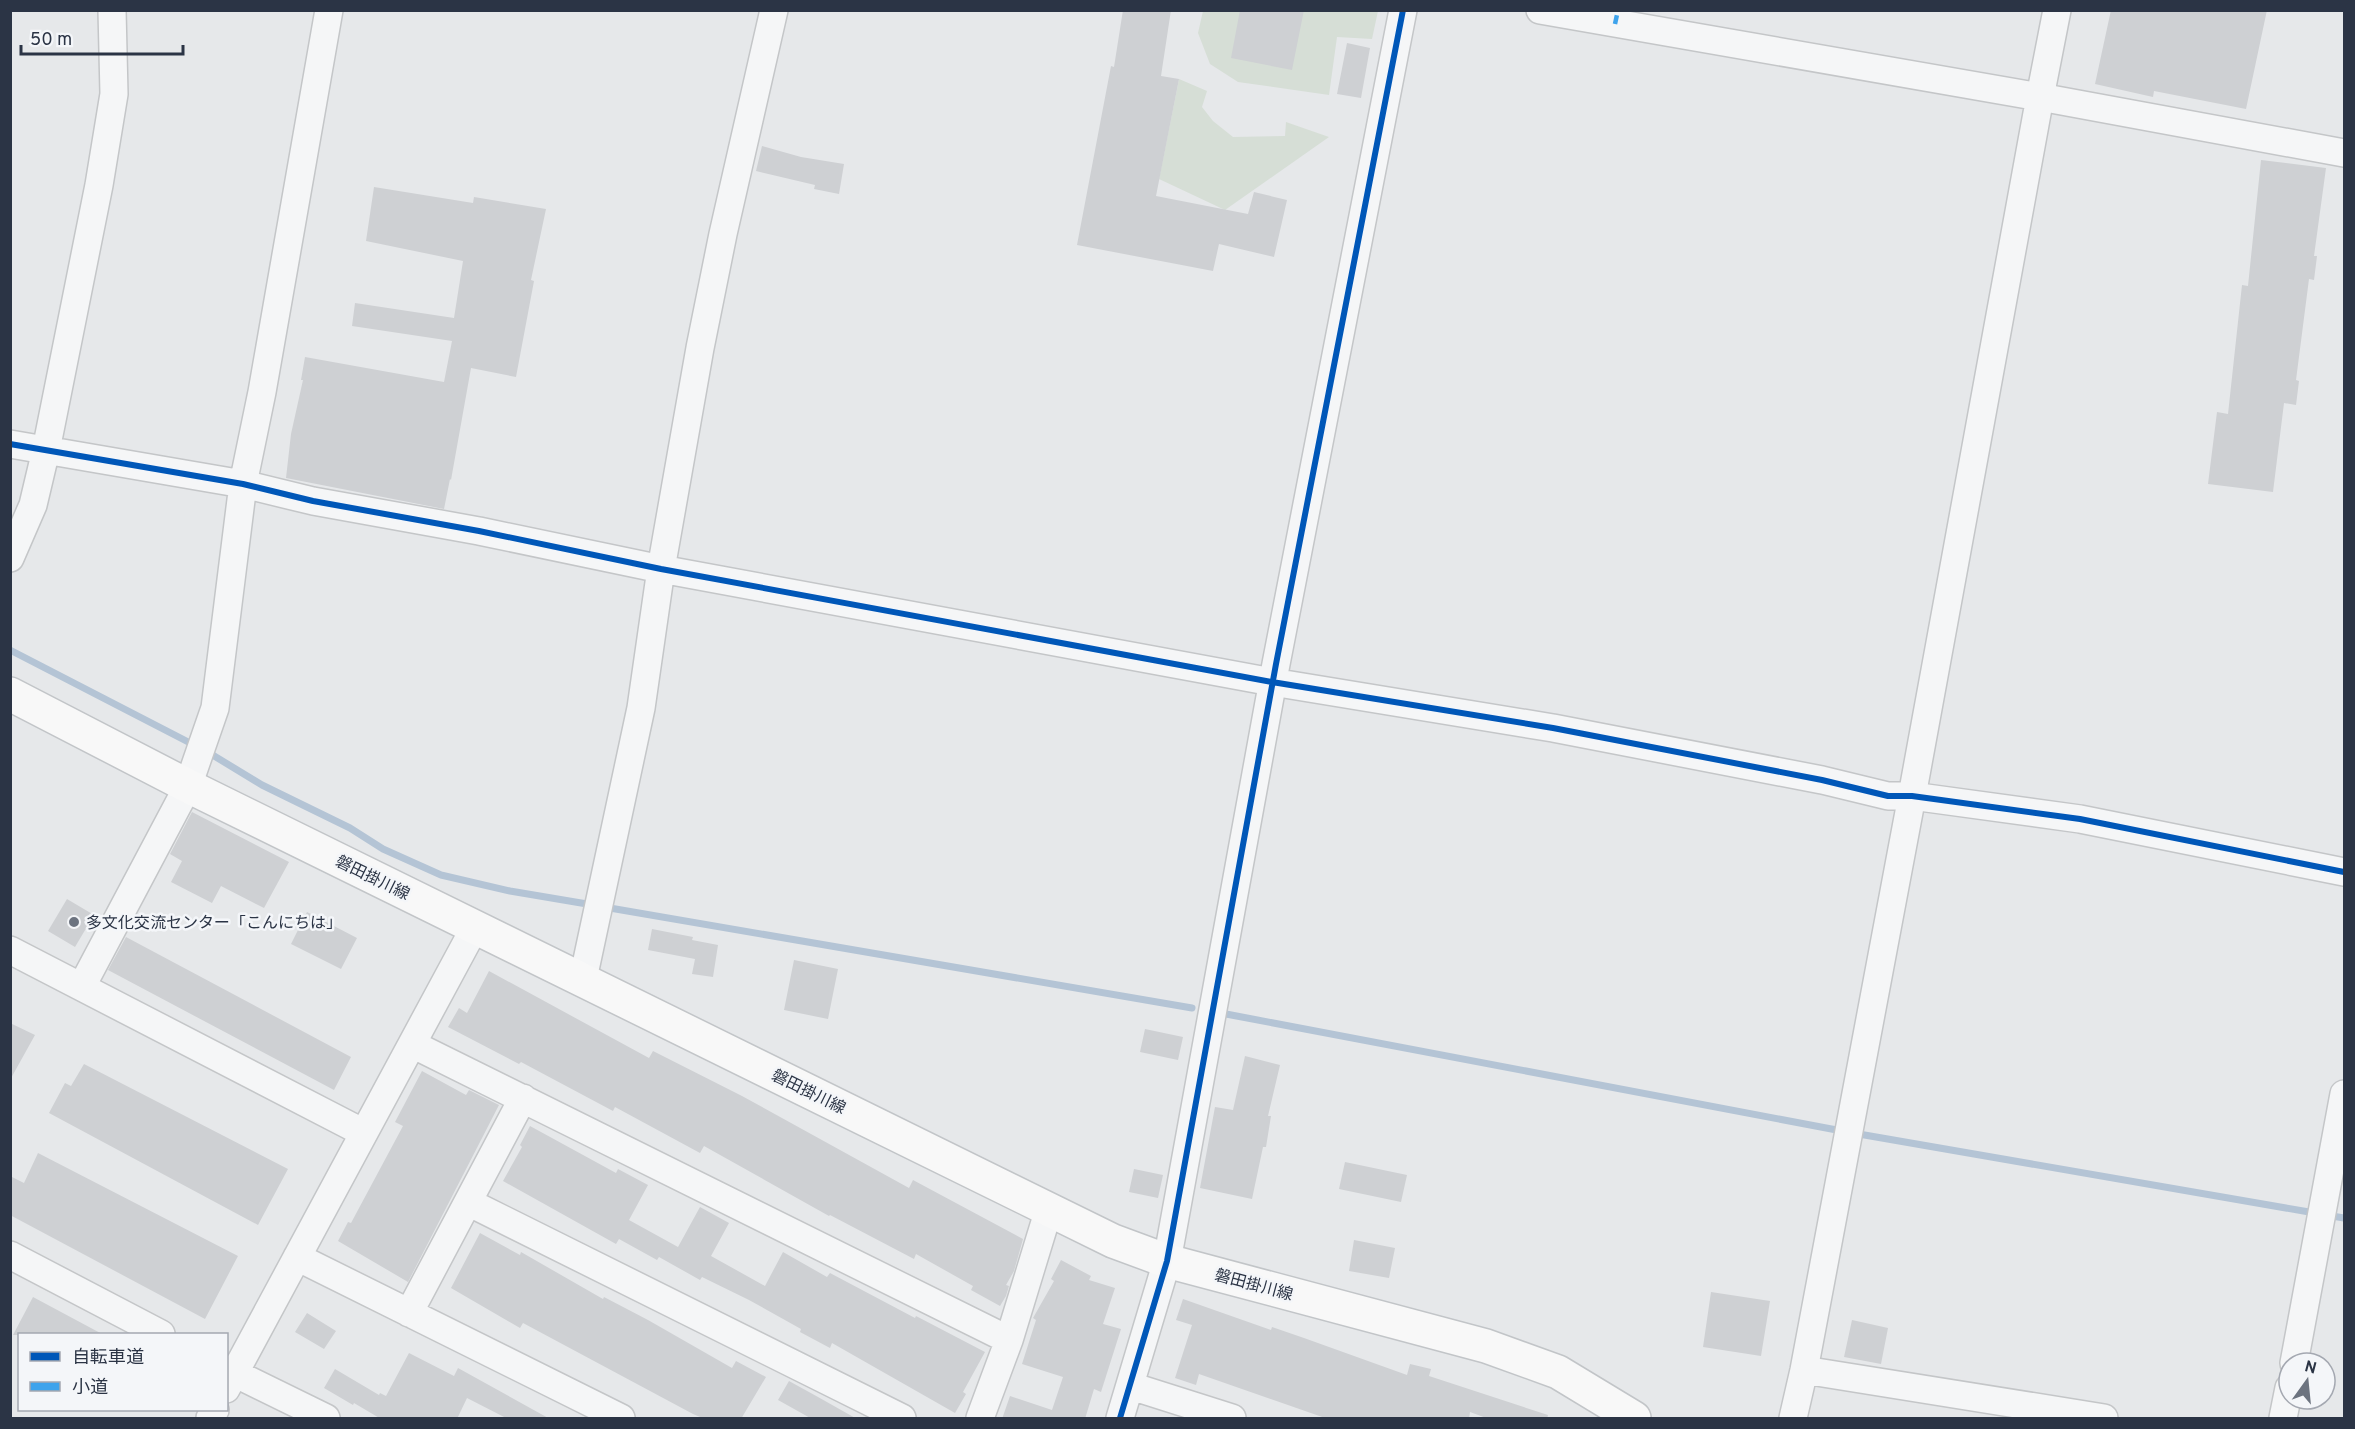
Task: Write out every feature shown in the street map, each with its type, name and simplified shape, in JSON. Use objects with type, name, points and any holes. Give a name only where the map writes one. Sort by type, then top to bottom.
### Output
[{"type":"main road","name":"磐田掛川線","points":[[10,693],[188,786],[1113,1241],[1167,1261],[1486,1346],[1557,1372],[1634,1419]]},
{"type":"street","points":[[10,558],[33,504],[46,450],[99,185],[114,94],[112,10]]},
{"type":"street","points":[[82,986],[188,786],[215,708],[243,484],[262,392],[329,10]]},
{"type":"street","points":[[583,979],[640,708],[700,348],[723,234],[774,10]]},
{"type":"street","points":[[1120,1419],[1167,1261],[1272,682],[1403,10]]},
{"type":"street","points":[[1540,10],[2040,97],[2344,153]]},
{"type":"street","points":[[1793,1419],[1912,796],[2057,10]]},
{"type":"street","points":[[10,444],[243,484],[313,501],[479,531],[662,569],[1272,682],[1553,728],[1798,775],[1888,796],[1912,796],[2080,819],[2344,872]]},
{"type":"street","points":[[326,1419],[229,1377],[297,1257],[475,927]]},
{"type":"street","points":[[10,950],[364,1133]]},
{"type":"street","points":[[412,1044],[1009,1340]]},
{"type":"street","points":[[2296,1351],[2344,1094]]},
{"type":"street","points":[[409,1313],[523,1098]]},
{"type":"street","points":[[468,1202],[902,1419]]},
{"type":"street","points":[[980,1419],[1009,1340],[1049,1209]]},
{"type":"street","points":[[10,1255],[157,1333]]},
{"type":"street","points":[[297,1257],[621,1419]]},
{"type":"street","points":[[1804,1370],[2104,1419]]},
{"type":"street","points":[[1131,1386],[1232,1419]]},
{"type":"shaded area","points":[[1203,11],[1378,11],[1372,39],[1337,37],[1329,95],[1238,82],[1210,64],[1198,33]]},
{"type":"shaded area","points":[[1179,79],[1207,91],[1202,107],[1213,121],[1233,137],[1285,136],[1286,122],[1329,137],[1225,210],[1159,179]]},
{"type":"building","points":[[1123,10],[1171,10],[1161,76],[1179,79],[1156,196],[1248,214],[1254,192],[1287,200],[1274,257],[1219,244],[1213,271],[1077,245],[1111,66],[1114,67]]},
{"type":"building","points":[[1240,10],[1304,10],[1292,70],[1231,58]]},
{"type":"building","points":[[2111,10],[2267,10],[2246,109],[2154,91],[2153,97],[2095,84]]},
{"type":"building","points":[[1347,43],[1370,48],[1361,98],[1337,94]]},
{"type":"building","points":[[762,146],[801,157],[844,164],[839,194],[814,189],[815,185],[756,171]]},
{"type":"building","points":[[2261,160],[2326,168],[2314,256],[2317,256],[2314,280],[2309,279],[2296,380],[2299,381],[2296,405],[2284,403],[2273,492],[2208,484],[2217,412],[2228,414],[2242,285],[2248,286]]},
{"type":"building","points":[[374,187],[473,203],[474,197],[546,209],[531,280],[534,281],[516,377],[471,368],[444,509],[286,478],[291,434],[303,380],[301,380],[305,357],[444,382],[452,341],[352,326],[355,303],[454,318],[463,261],[366,241]]},
{"type":"building","points":[[192,812],[289,862],[264,908],[221,886],[212,903],[171,882],[182,861],[170,854]]},
{"type":"building","points":[[67,899],[94,915],[75,947],[48,931]]},
{"type":"building","points":[[307,912],[357,938],[341,969],[291,944]]},
{"type":"building","points":[[652,929],[693,937],[692,940],[718,945],[713,977],[692,974],[695,959],[648,950]]},
{"type":"building","points":[[126,937],[351,1057],[334,1090],[108,970]]},
{"type":"building","points":[[794,960],[838,969],[828,1019],[784,1010]]},
{"type":"building","points":[[489,971],[649,1058],[653,1051],[742,1096],[909,1188],[913,1180],[1023,1239],[1014,1271],[1006,1285],[1009,1286],[1006,1296],[1000,1306],[971,1290],[973,1286],[916,1254],[914,1259],[829,1216],[704,1146],[700,1153],[615,1107],[613,1111],[521,1062],[519,1064],[448,1027],[459,1008],[467,1013]]},
{"type":"building","points":[[10,1023],[35,1035],[10,1080]]},
{"type":"building","points":[[1145,1029],[1183,1037],[1178,1060],[1140,1052]]},
{"type":"building","points":[[1245,1056],[1280,1065],[1268,1116],[1271,1116],[1266,1147],[1263,1147],[1252,1199],[1200,1188],[1215,1107],[1233,1110]]},
{"type":"building","points":[[84,1064],[288,1169],[258,1225],[49,1113],[65,1083],[71,1086]]},
{"type":"building","points":[[422,1071],[466,1095],[469,1090],[499,1105],[408,1282],[338,1241],[348,1222],[351,1223],[403,1126],[395,1122]]},
{"type":"building","points":[[530,1126],[616,1173],[618,1169],[648,1185],[629,1220],[678,1247],[700,1207],[729,1223],[711,1256],[765,1286],[783,1252],[827,1277],[830,1273],[985,1352],[963,1392],[966,1394],[955,1413],[832,1343],[830,1348],[800,1332],[801,1329],[749,1300],[702,1277],[700,1280],[659,1257],[657,1260],[619,1239],[616,1244],[503,1181],[522,1147],[520,1145]]},
{"type":"building","points":[[38,1153],[238,1256],[205,1319],[10,1215],[10,1176],[24,1183]]},
{"type":"building","points":[[1345,1162],[1407,1175],[1401,1202],[1339,1189]]},
{"type":"building","points":[[1134,1169],[1163,1175],[1158,1198],[1129,1192]]},
{"type":"building","points":[[480,1233],[520,1255],[521,1252],[603,1299],[604,1297],[648,1320],[732,1368],[736,1361],[766,1377],[741,1419],[705,1419],[693,1414],[523,1323],[520,1328],[451,1288]]},
{"type":"building","points":[[1354,1240],[1395,1248],[1389,1278],[1349,1271]]},
{"type":"building","points":[[1061,1260],[1091,1276],[1089,1280],[1115,1288],[1103,1324],[1121,1329],[1101,1392],[1094,1389],[1085,1419],[1002,1419],[1010,1396],[1052,1410],[1063,1377],[1022,1364],[1036,1320],[1033,1318],[1054,1281],[1051,1279]]},
{"type":"building","points":[[1711,1292],[1770,1301],[1761,1356],[1703,1347]]},
{"type":"building","points":[[33,1297],[100,1333],[18,1333],[18,1335],[13,1335]]},
{"type":"building","points":[[1183,1299],[1271,1330],[1272,1327],[1407,1375],[1410,1364],[1431,1369],[1429,1376],[1548,1415],[1547,1419],[1489,1419],[1470,1412],[1469,1419],[1328,1419],[1199,1374],[1196,1385],[1175,1378],[1192,1325],[1176,1320]]},
{"type":"building","points":[[307,1313],[336,1331],[324,1349],[295,1332]]},
{"type":"building","points":[[1852,1320],[1888,1328],[1881,1364],[1844,1357]]},
{"type":"building","points":[[409,1353],[454,1376],[458,1368],[550,1419],[508,1419],[467,1398],[457,1419],[381,1419],[324,1388],[335,1369],[379,1395],[380,1393],[386,1396]]},
{"type":"building","points":[[789,1381],[857,1419],[812,1419],[778,1400]]},
{"type":"waterway","points":[[10,650],[196,746]]},
{"type":"waterway","points":[[206,751],[262,785],[350,828],[383,849],[441,875],[510,891],[593,905]]},
{"type":"waterway","points":[[604,907],[1192,1008]]},
{"type":"waterway","points":[[1226,1014],[1842,1131]]},
{"type":"waterway","points":[[1853,1133],[2315,1213]]},
{"type":"waterway","points":[[2326,1215],[2344,1218]]},
{"type":"marked path","points":[[1615,24],[1618,10]]},
{"type":"cycle path","points":[[1120,1418],[1167,1261],[1276,664],[1403,10]]},
{"type":"cycle path","points":[[10,444],[243,484],[313,501],[479,531],[661,569],[1272,682],[1553,728],[1822,780],[1888,796],[1912,796],[2080,819],[2344,872]]},
{"type":"place","name":"多文化交流センター「こんにちは」","points":[[74,922]]}]
